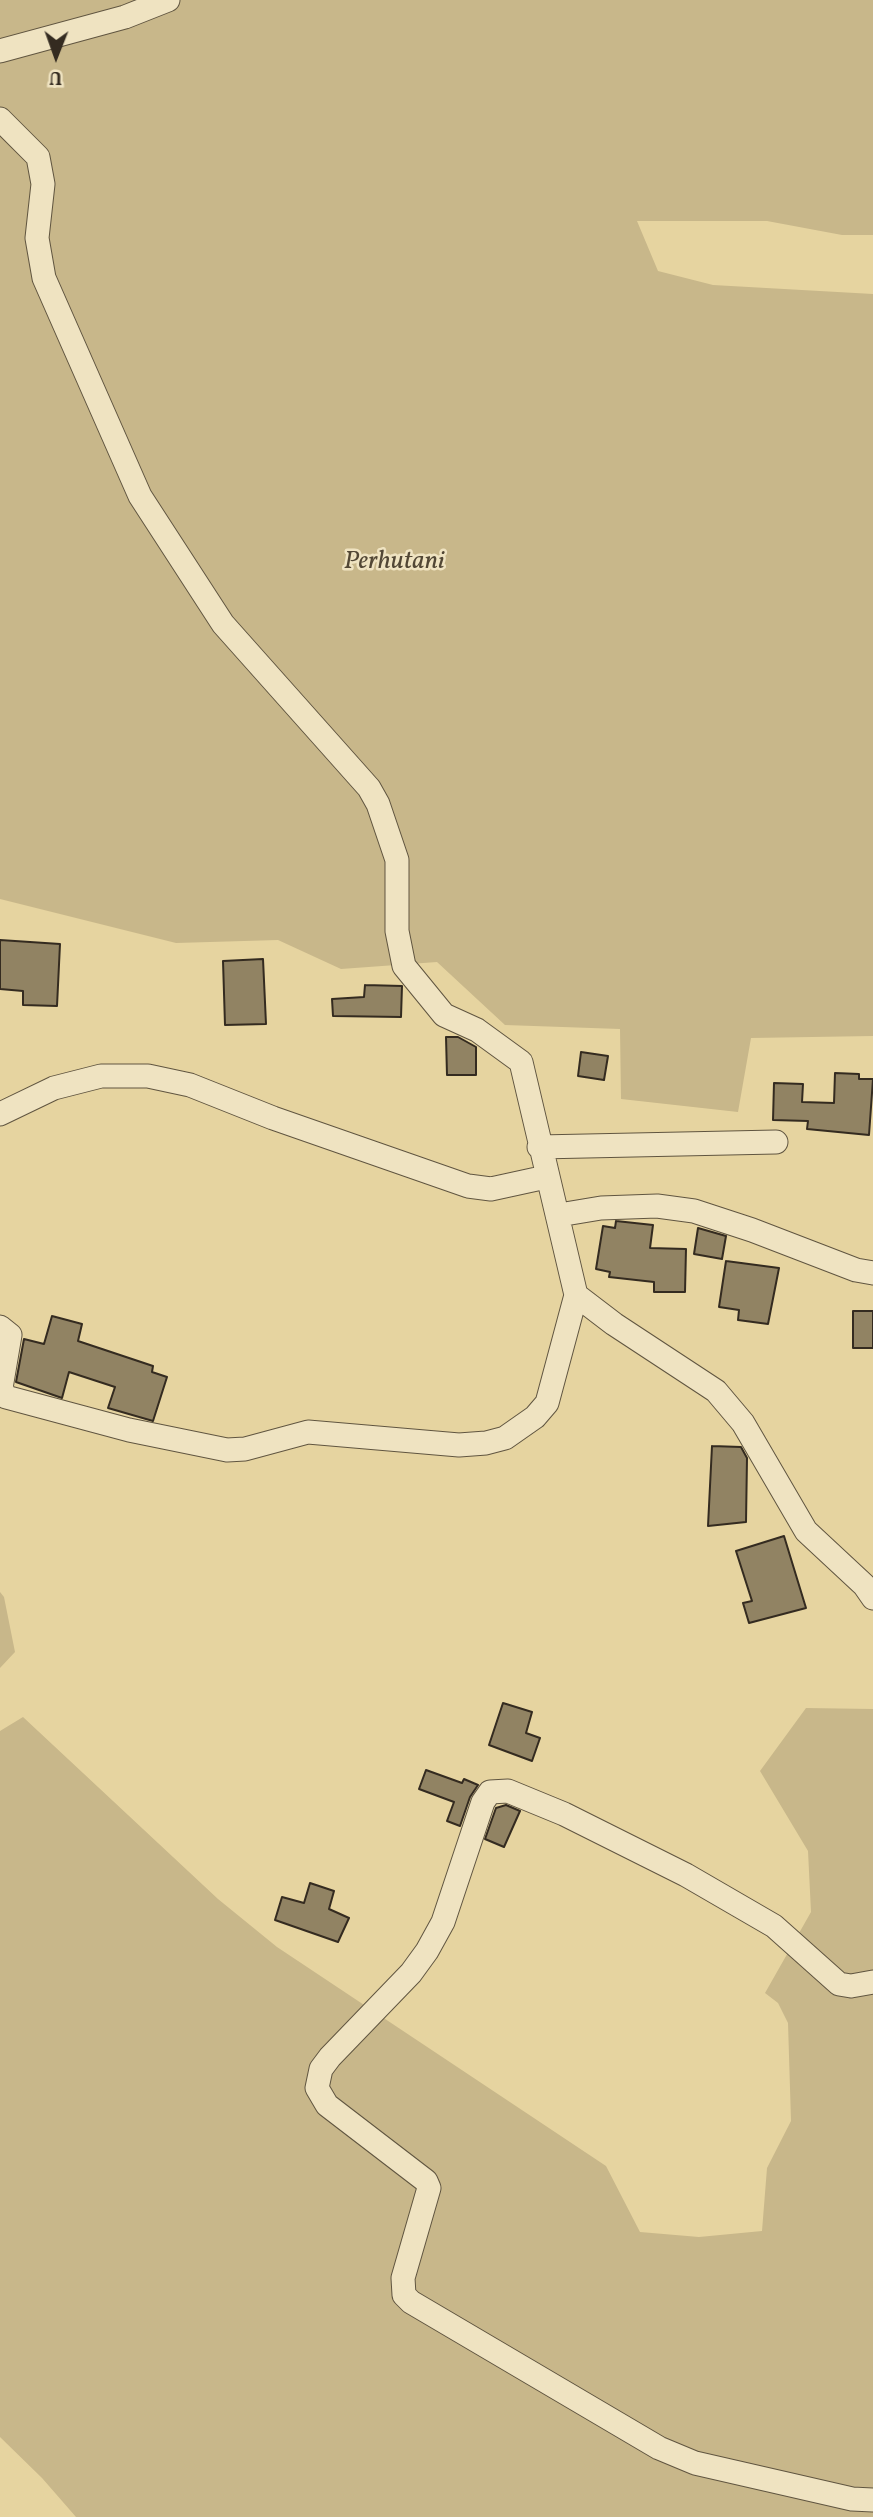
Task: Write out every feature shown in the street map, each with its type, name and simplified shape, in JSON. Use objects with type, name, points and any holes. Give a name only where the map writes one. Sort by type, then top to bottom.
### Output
[{"type":"street","points":[[0,51],[125,17],[168,0]]},
{"type":"street","points":[[0,119],[38,158],[43,184],[37,238],[44,278],[139,496],[223,624],[369,788],[378,804],[397,860],[397,931],[404,966],[444,1015],[477,1030],[521,1062],[527,1077],[539,1147],[559,1215],[576,1295],[547,1403],[535,1417],[505,1437],[486,1443],[459,1445],[308,1432],[245,1449],[227,1450],[129,1430],[6,1397],[1,1388],[10,1335],[0,1327]]},
{"type":"street","points":[[0,1114],[54,1088],[101,1076],[148,1076],[190,1085],[285,1122],[468,1185],[491,1189],[546,1177]]},
{"type":"street","points":[[539,1147],[776,1142]]},
{"type":"street","points":[[559,1215],[601,1208],[657,1206],[694,1211],[856,1270],[873,1273]]},
{"type":"street","points":[[576,1295],[614,1324],[716,1391],[743,1423],[806,1531],[864,1585],[873,1598]]},
{"type":"street","points":[[873,1983],[851,1986],[839,1984],[774,1926],[686,1875],[564,1814],[508,1791],[490,1792],[483,1802],[443,1922],[427,1951],[411,1973],[330,2057],[321,2069],[317,2088],[327,2105],[426,2181],[429,2188],[403,2278],[404,2295],[411,2302],[659,2448],[695,2463],[842,2497],[873,2500]]},
{"type":"green space","name":"Perhutani","points":[[0,0],[873,0],[873,235],[842,235],[767,221],[637,221],[658,271],[713,285],[873,294],[873,1036],[751,1038],[738,1112],[621,1099],[620,1029],[505,1025],[437,962],[341,969],[278,940],[176,943],[0,899]]},
{"type":"green space","points":[[0,1592],[4,1597],[15,1652],[0,1668]]},
{"type":"green space","points":[[806,1708],[873,1709],[873,2517],[76,2517],[42,2478],[0,2437],[0,1731],[23,1717],[218,1899],[277,1947],[606,2166],[640,2232],[699,2237],[762,2231],[767,2168],[791,2121],[788,2023],[778,2003],[765,1993],[811,1912],[808,1851],[760,1771]]},
{"type":"building","points":[[0,940],[60,944],[57,1006],[23,1005],[23,991],[0,989]]},
{"type":"building","points":[[263,959],[266,1024],[225,1025],[223,961]]},
{"type":"building","points":[[365,985],[402,986],[401,1017],[333,1016],[332,999],[364,997]]},
{"type":"building","points":[[446,1037],[458,1037],[476,1047],[476,1075],[447,1075]]},
{"type":"building","points":[[581,1052],[608,1056],[604,1080],[578,1076]]},
{"type":"building","points":[[835,1073],[859,1074],[859,1079],[873,1079],[869,1135],[807,1129],[808,1121],[773,1120],[774,1083],[803,1084],[802,1102],[834,1103]]},
{"type":"building","points":[[616,1221],[653,1225],[650,1248],[686,1249],[685,1292],[654,1292],[654,1282],[609,1277],[610,1272],[596,1269],[603,1226],[615,1228]]},
{"type":"building","points":[[698,1228],[726,1236],[722,1259],[694,1254]]},
{"type":"building","points":[[726,1261],[779,1268],[768,1324],[738,1320],[739,1310],[719,1307]]},
{"type":"building","points":[[853,1311],[873,1311],[873,1348],[853,1348]]},
{"type":"building","points":[[52,1316],[82,1324],[78,1341],[153,1366],[152,1372],[167,1377],[153,1421],[108,1408],[115,1387],[69,1372],[62,1398],[16,1382],[24,1339],[44,1344]]},
{"type":"building","points":[[712,1446],[741,1447],[747,1458],[746,1522],[708,1526]]},
{"type":"building","points":[[784,1536],[806,1608],[749,1623],[743,1603],[752,1601],[736,1551]]},
{"type":"building","points":[[503,1703],[532,1712],[526,1733],[540,1738],[532,1761],[489,1745]]},
{"type":"building","points":[[426,1770],[462,1783],[464,1779],[478,1785],[470,1797],[460,1826],[447,1821],[454,1802],[419,1789]]},
{"type":"building","points":[[506,1805],[520,1811],[504,1847],[485,1839],[496,1808]]},
{"type":"building","points":[[310,1883],[334,1891],[329,1909],[349,1918],[338,1942],[275,1920],[282,1897],[304,1903]]}]
